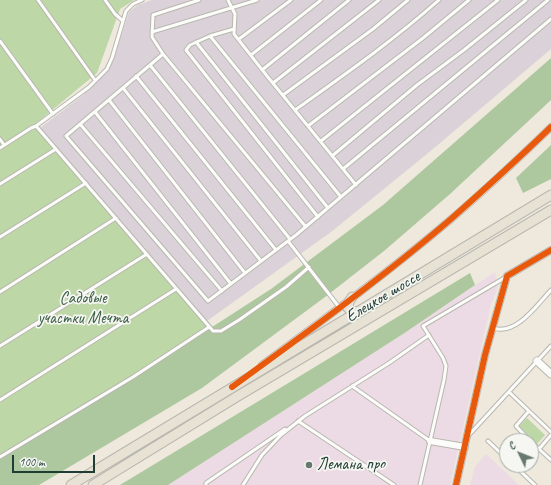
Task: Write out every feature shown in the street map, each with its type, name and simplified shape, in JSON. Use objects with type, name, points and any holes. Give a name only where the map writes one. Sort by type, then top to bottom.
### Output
[{"type":"main road","name":"Елецкое шоссе","points":[[71,485],[232,387],[360,312],[551,195]]},
{"type":"main road","name":"Елецкое шоссе","points":[[93,485],[245,392],[551,210]]},
{"type":"main road","points":[[352,297],[348,308],[353,312],[360,312]]},
{"type":"street","points":[[232,387],[339,307],[450,220],[551,127]]},
{"type":"street","points":[[456,485],[485,354],[507,276],[551,250]]},
{"type":"street","points":[[537,361],[551,374]]},
{"type":"street","points":[[430,441],[465,447]]},
{"type":"lane","points":[[38,0],[95,80]]},
{"type":"lane","points":[[105,0],[115,14],[123,21]]},
{"type":"lane","points":[[0,148],[36,126],[89,87],[106,69],[112,58],[126,11],[134,4],[142,0]]},
{"type":"lane","points":[[199,0],[153,15],[152,37],[163,54],[306,227]]},
{"type":"lane","points":[[228,0],[231,9],[235,14],[234,34],[356,185]]},
{"type":"lane","points":[[152,32],[257,0]]},
{"type":"lane","points":[[239,39],[291,0]]},
{"type":"lane","points":[[251,55],[321,0]]},
{"type":"lane","points":[[262,70],[349,0]]},
{"type":"lane","points":[[273,83],[379,0]]},
{"type":"lane","points":[[283,95],[373,29],[408,0]]},
{"type":"lane","points":[[295,110],[380,49],[439,0]]},
{"type":"lane","points":[[308,126],[423,38],[469,0]]},
{"type":"lane","points":[[320,141],[498,0]]},
{"type":"lane","points":[[332,156],[417,85],[464,50],[526,0]]},
{"type":"lane","points":[[343,169],[548,0]]},
{"type":"lane","points":[[163,54],[66,136],[208,301],[306,227],[551,19]]},
{"type":"lane","points":[[234,29],[196,42],[190,45],[186,50],[318,217]]},
{"type":"lane","points":[[210,36],[341,197]]},
{"type":"lane","points":[[0,40],[53,114]]},
{"type":"lane","points":[[196,42],[328,208]]},
{"type":"lane","points":[[150,65],[289,240],[339,307]]},
{"type":"lane","points":[[136,76],[276,250]]},
{"type":"lane","points":[[123,88],[261,261]]},
{"type":"lane","points":[[109,100],[245,273]]},
{"type":"lane","points":[[94,112],[231,284]]},
{"type":"lane","points":[[80,124],[222,291]]},
{"type":"lane","points":[[36,126],[213,331],[221,332],[286,287],[309,268]]},
{"type":"lane","points":[[0,139],[4,145]]},
{"type":"lane","points":[[0,184],[56,149]]},
{"type":"lane","points":[[0,237],[86,183]]},
{"type":"lane","points":[[0,292],[116,218]]},
{"type":"lane","points":[[0,346],[146,254]]},
{"type":"lane","points":[[420,485],[446,366],[443,358],[424,326],[507,276]]},
{"type":"lane","points":[[0,400],[176,289]]},
{"type":"lane","points":[[493,328],[499,330],[519,324],[551,290]]},
{"type":"lane","points":[[0,457],[133,377],[209,327]]},
{"type":"lane","points":[[206,485],[206,482],[429,335]]},
{"type":"lane","points":[[467,437],[551,346]]},
{"type":"lane","points":[[548,349],[551,352]]},
{"type":"lane","points":[[352,386],[430,441]]},
{"type":"lane","points":[[509,392],[551,432]]},
{"type":"lane","points":[[523,433],[516,426],[529,411]]},
{"type":"lane","points":[[244,485],[262,455],[281,435],[299,420]]},
{"type":"lane","points":[[299,420],[394,485]]},
{"type":"lane","points":[[551,435],[539,449],[551,460]]},
{"type":"lane","points":[[488,441],[499,451]]},
{"type":"lane","points":[[522,473],[535,485]]},
{"type":"shaded area","points":[[152,0],[551,0],[551,49],[433,149],[331,232],[207,321],[40,128],[82,96],[106,73],[113,61],[129,12],[138,5]]},
{"type":"shaded area","points":[[495,272],[498,287],[491,304],[450,485],[168,485],[406,332]]},
{"type":"shaded area","points":[[486,454],[499,466],[499,473],[506,473],[519,485],[470,485],[475,467]]},
{"type":"green space","name":"Садовые участки Мечта","points":[[0,0],[134,0],[120,9],[97,73],[34,125],[209,329],[0,456]]},
{"type":"green space","points":[[551,58],[551,100],[450,194],[384,251],[325,297],[202,388],[39,485],[0,485],[0,456],[209,329],[271,289],[383,205]]},
{"type":"green space","points":[[551,145],[551,179],[523,193],[516,178]]},
{"type":"green space","points":[[470,273],[475,285],[406,332],[168,485],[120,485]]},
{"type":"green space","points":[[527,418],[545,435],[539,442],[539,433],[526,433],[519,426]]},
{"type":"cycle path","points":[[232,387],[343,305],[425,241],[489,185],[551,127]]},
{"type":"cycle path","points":[[456,485],[485,355],[507,276],[551,250]]},
{"type":"place","name":"Лемана про","points":[[309,465]]}]
